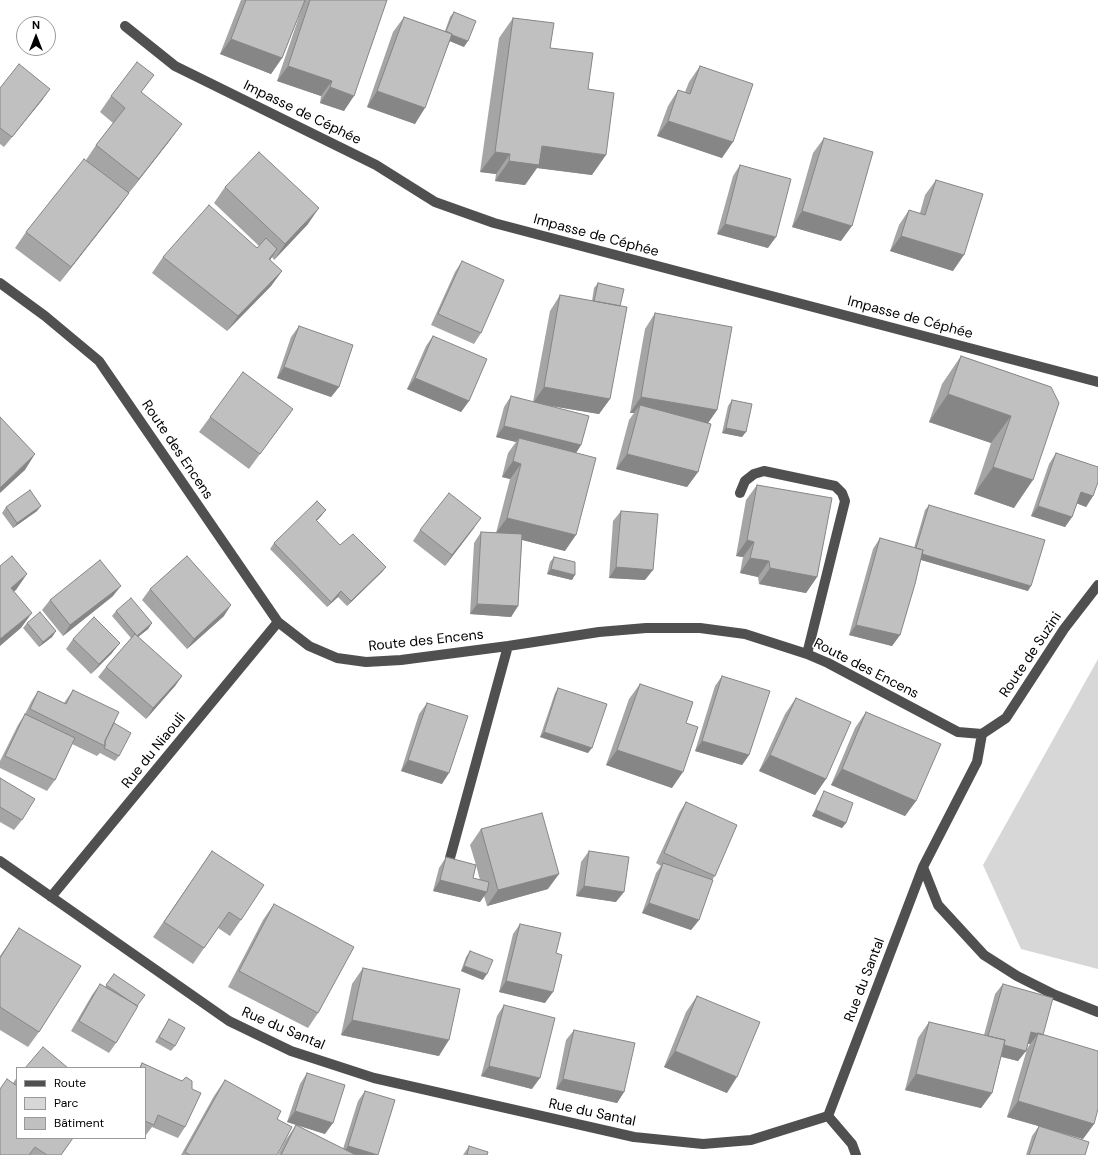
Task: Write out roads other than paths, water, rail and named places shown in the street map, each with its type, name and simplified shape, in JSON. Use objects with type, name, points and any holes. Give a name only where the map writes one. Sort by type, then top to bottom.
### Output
[{"type":"street","name":"Impasse de Céphée","points":[[125,26],[175,66],[376,165],[435,202],[494,223],[1098,382]]},
{"type":"street","name":"Route des Encens","points":[[0,283],[45,316],[99,361],[278,622],[309,646],[337,658],[366,662],[401,660],[599,632],[646,628],[700,628],[745,634],[807,654],[828,663],[958,732],[982,734]]},
{"type":"street","points":[[740,492],[746,481],[754,474],[764,471],[835,486],[842,493],[845,501],[807,654]]},
{"type":"street","name":"Route de Suzini","points":[[982,734],[1006,718],[1064,630],[1098,585]]},
{"type":"street","name":"Rue du Niaouli","points":[[51,897],[278,622]]},
{"type":"street","points":[[450,858],[508,646]]},
{"type":"street","name":"Rue du Santal","points":[[0,860],[229,1021],[292,1051],[374,1078],[634,1137],[703,1144],[751,1140],[828,1116],[923,867],[977,762],[982,734]]},
{"type":"street","points":[[923,867],[938,905],[984,955],[1016,976],[1055,995],[1098,1012]]},
{"type":"street","points":[[828,1116],[852,1144],[856,1155]]}]
